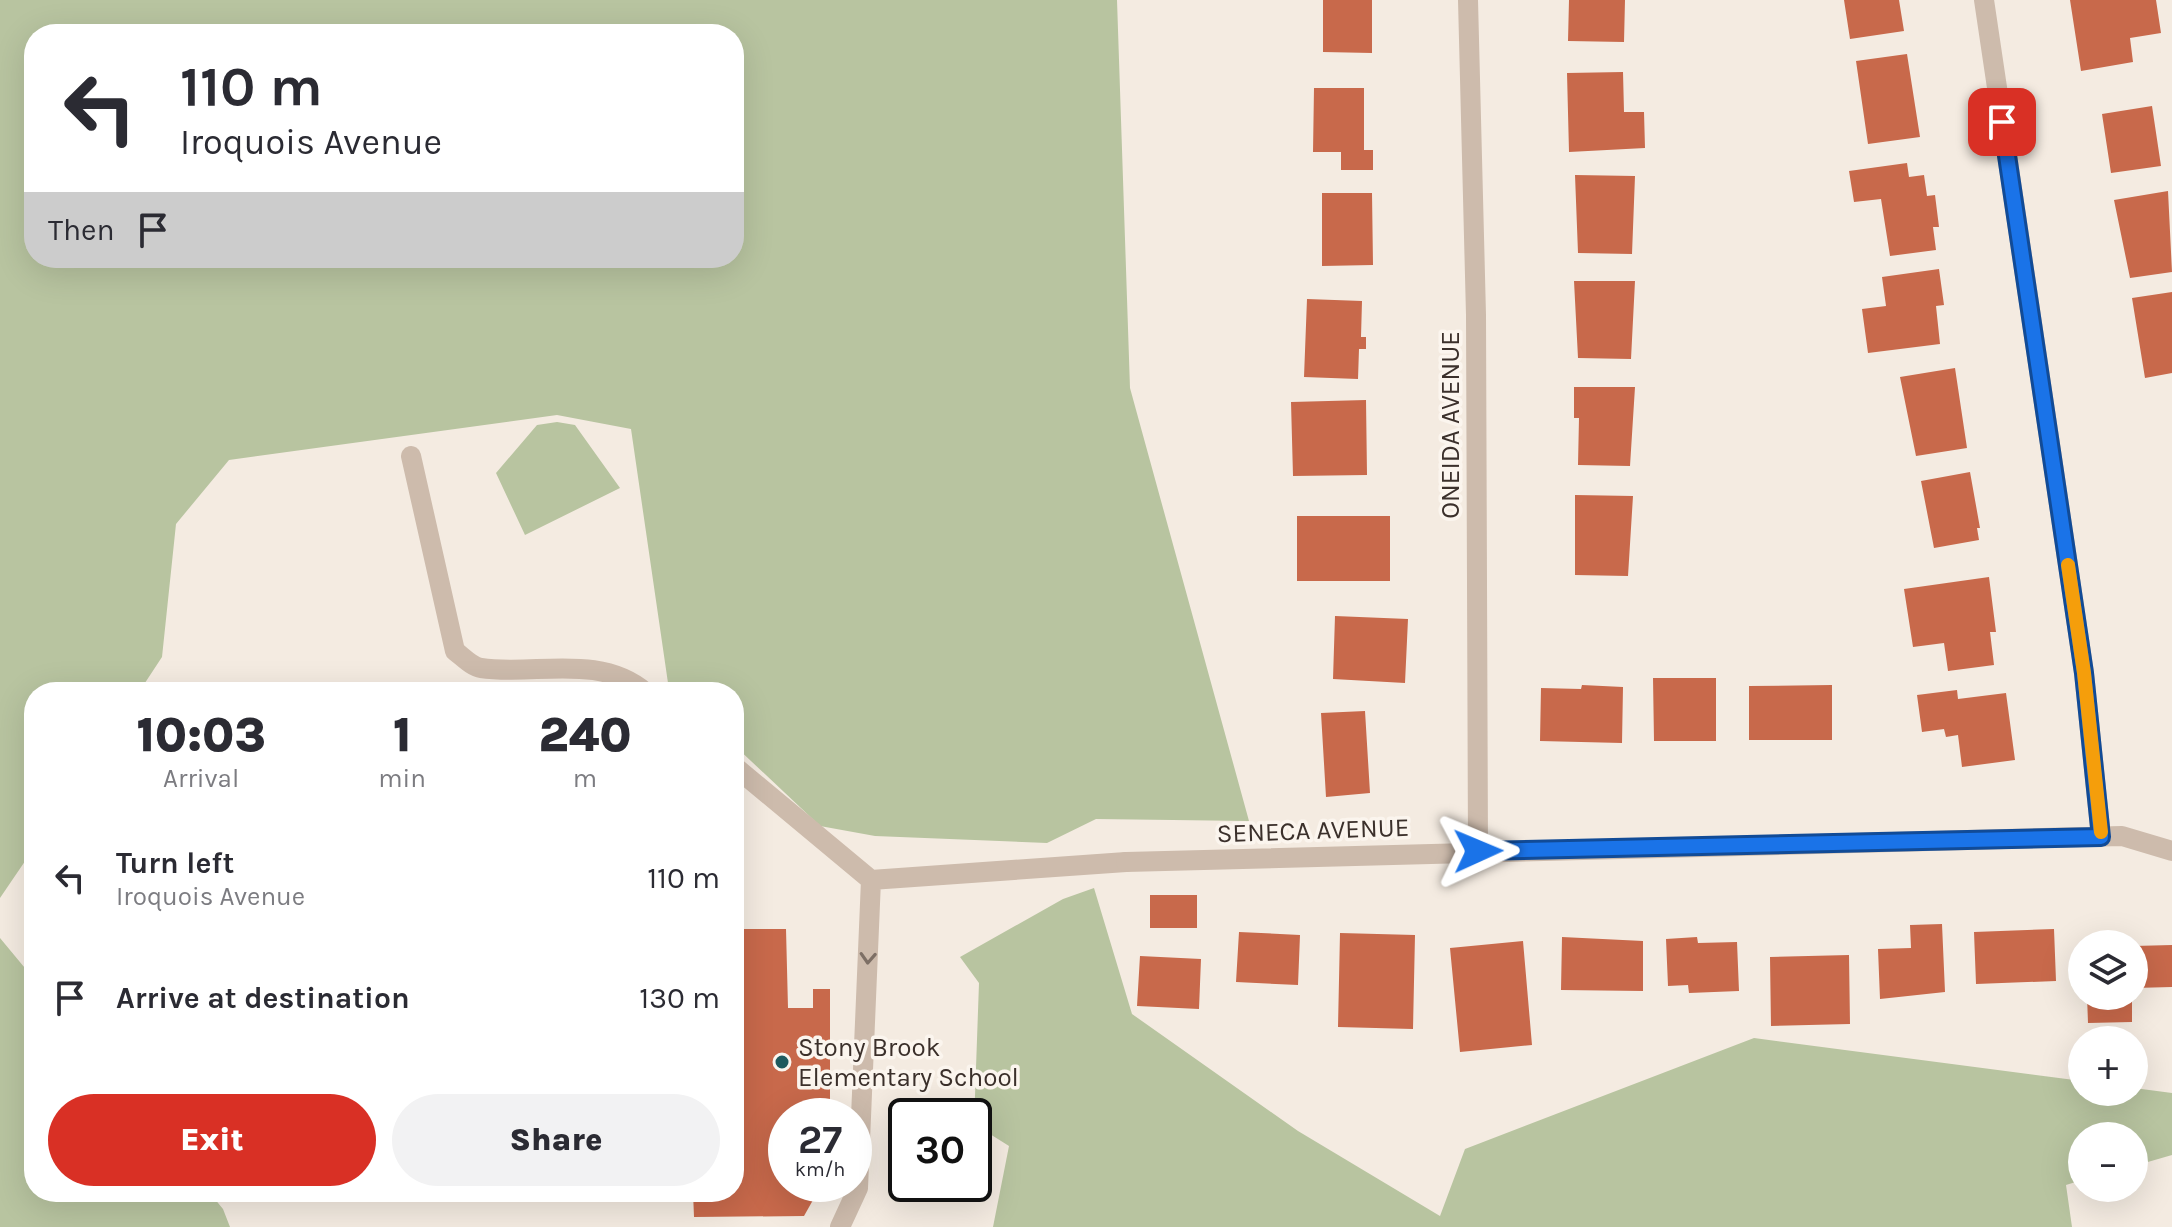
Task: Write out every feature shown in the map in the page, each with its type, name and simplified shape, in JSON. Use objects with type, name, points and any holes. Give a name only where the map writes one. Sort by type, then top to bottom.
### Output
[{"type":"street","name":"ONEIDA AVENUE","points":[[1468,0],[1476,315],[1478,851]]},
{"type":"street","points":[[1984,0],[2084,673],[2101,837]]},
{"type":"street","points":[[411,456],[455,651],[478,668],[567,666],[633,682]]},
{"type":"street","points":[[744,774],[871,880],[858,1188],[840,1227]]},
{"type":"street","name":"SENECA AVENUE","points":[[871,880],[1126,862],[2122,836],[2172,851]]},
{"type":"green space","points":[[0,0],[1117,0],[1130,388],[1249,821],[1096,819],[1047,843],[875,836],[820,826],[744,754],[744,682],[668,682],[631,429],[557,415],[229,460],[176,524],[162,657],[146,682],[24,682],[24,863],[0,898]]},
{"type":"green space","points":[[557,422],[575,425],[620,488],[525,535],[496,473],[537,425]]},
{"type":"green space","points":[[1094,888],[1132,1014],[1298,1131],[1440,1216],[1465,1149],[1754,1038],[2068,1079],[2068,1106],[2148,1106],[2148,1090],[2172,1093],[2172,1155],[2148,1162],[2148,1122],[2068,1122],[2066,1185],[2072,1227],[993,1227],[1009,1146],[992,1135],[992,1098],[975,1098],[979,983],[960,957],[1063,899]]},
{"type":"green space","points":[[0,938],[24,967],[24,1202],[217,1202],[230,1227],[0,1227]]},
{"type":"building","points":[[1323,0],[1372,0],[1372,53],[1323,52]]},
{"type":"building","points":[[1569,0],[1625,0],[1624,42],[1568,41]]},
{"type":"building","points":[[1844,0],[1899,0],[1904,31],[1850,39]]},
{"type":"building","points":[[2070,0],[2156,0],[2161,33],[2130,38],[2133,62],[2081,71]]},
{"type":"building","points":[[1907,54],[1920,137],[1868,144],[1856,61]]},
{"type":"building","points":[[1623,72],[1624,112],[1644,112],[1645,148],[1569,152],[1567,73]]},
{"type":"building","points":[[1314,88],[1364,88],[1364,150],[1373,150],[1373,170],[1341,170],[1341,152],[1313,152]]},
{"type":"building","points":[[2152,106],[2161,166],[2111,173],[2102,114]]},
{"type":"building","points":[[1907,163],[1909,177],[1924,175],[1927,196],[1935,195],[1939,227],[1933,227],[1936,250],[1890,256],[1881,199],[1854,202],[1849,171]]},
{"type":"building","points":[[1575,175],[1635,176],[1632,254],[1578,253]]},
{"type":"building","points":[[2168,191],[2172,272],[2130,278],[2114,200]]},
{"type":"building","points":[[1322,193],[1372,193],[1373,265],[1322,266]]},
{"type":"building","points":[[1939,269],[1944,305],[1936,306],[1940,344],[1868,353],[1862,309],[1886,306],[1882,277]]},
{"type":"building","points":[[1574,281],[1635,281],[1631,359],[1578,358]]},
{"type":"building","points":[[2172,292],[2172,373],[2145,378],[2132,298]]},
{"type":"building","points":[[1307,299],[1362,301],[1361,337],[1366,337],[1366,349],[1359,349],[1358,379],[1304,377]]},
{"type":"building","points":[[1955,368],[1967,448],[1916,456],[1900,377]]},
{"type":"building","points":[[1574,387],[1635,387],[1630,466],[1578,465],[1579,418],[1574,418]]},
{"type":"building","points":[[1366,400],[1367,475],[1293,476],[1291,402]]},
{"type":"building","points":[[1970,472],[1980,528],[1977,528],[1979,540],[1934,548],[1921,481]]},
{"type":"building","points":[[1575,495],[1633,496],[1628,576],[1575,575]]},
{"type":"building","points":[[1297,516],[1390,516],[1390,581],[1297,581]]},
{"type":"building","points":[[1989,577],[1996,632],[1990,632],[1994,665],[1948,671],[1944,643],[1913,647],[1904,589]]},
{"type":"building","points":[[1335,616],[1408,619],[1405,683],[1333,679]]},
{"type":"building","points":[[1653,678],[1716,678],[1716,741],[1654,741]]},
{"type":"building","points":[[1582,685],[1623,687],[1622,743],[1540,741],[1541,688],[1581,689]]},
{"type":"building","points":[[1832,685],[1832,740],[1749,740],[1749,686]]},
{"type":"building","points":[[1957,690],[1958,699],[2006,693],[2015,760],[1962,767],[1958,735],[1946,737],[1944,729],[1922,732],[1917,695]]},
{"type":"building","points":[[1365,711],[1370,793],[1326,797],[1321,713]]},
{"type":"building","points":[[1150,895],[1197,895],[1197,928],[1150,928]]},
{"type":"building","points":[[1942,924],[1945,992],[1880,999],[1878,949],[1911,948],[1910,925]]},
{"type":"building","name":"Stony Brook Elementary School","points":[[744,929],[786,929],[788,1008],[813,1008],[813,989],[830,989],[830,1098],[768,1098],[768,1202],[812,1202],[804,1216],[694,1217],[693,1202],[744,1202]]},
{"type":"building","points":[[2054,929],[2056,981],[1976,984],[1974,932]]},
{"type":"building","points":[[1239,932],[1300,935],[1298,985],[1236,982]]},
{"type":"building","points":[[1340,933],[1415,935],[1413,1029],[1338,1027]]},
{"type":"building","points":[[1562,937],[1643,941],[1643,991],[1561,990]]},
{"type":"building","points":[[1697,937],[1698,943],[1737,942],[1739,991],[1689,993],[1688,985],[1668,986],[1666,939]]},
{"type":"building","points":[[1523,941],[1532,1045],[1460,1052],[1450,948]]},
{"type":"building","points":[[2172,945],[2172,987],[2148,988],[2148,946]]},
{"type":"building","points":[[1849,955],[1850,1024],[1771,1026],[1770,957]]},
{"type":"building","points":[[1140,956],[1201,959],[1199,1009],[1137,1006]]},
{"type":"building","points":[[2088,1010],[2132,1010],[2132,1022],[2088,1023]]},
{"type":"slow traffic","points":[[2068,565],[2084,673],[2101,832]]},
{"type":"place","name":"Stony Brook Elementary School","points":[[782,1062]]},
{"type":"route","points":[[1478,851],[2101,837],[2084,673],[2002,122]]}]
